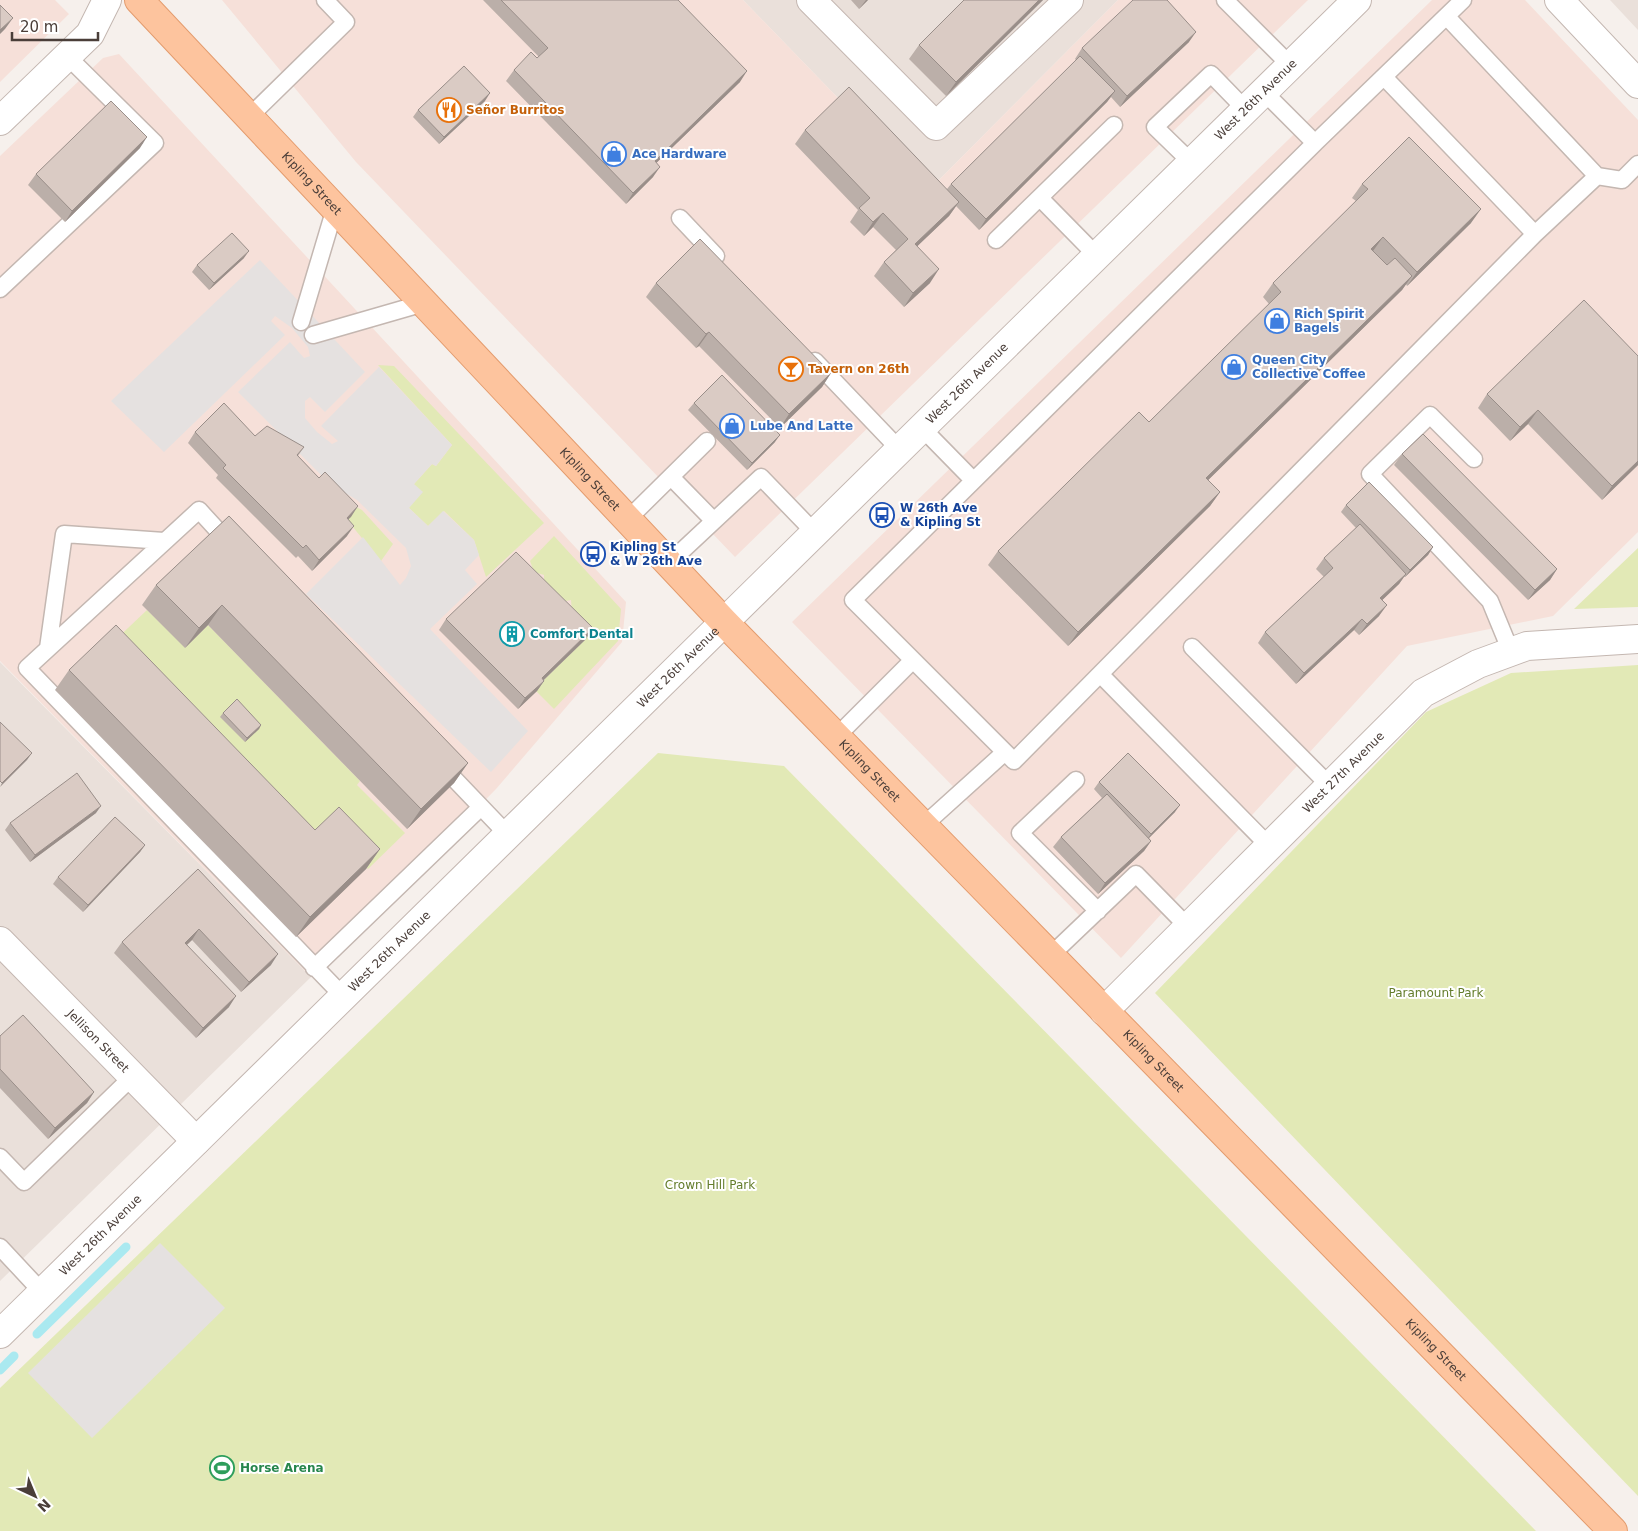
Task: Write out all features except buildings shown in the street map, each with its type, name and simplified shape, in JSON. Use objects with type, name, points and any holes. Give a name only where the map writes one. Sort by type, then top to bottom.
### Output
[{"type":"main road","name":"Kipling Street","points":[[139,0],[724,622],[1613,1531]]},
{"type":"street","points":[[0,121],[90,34],[107,0]]},
{"type":"street","points":[[810,0],[936,126],[1069,0]]},
{"type":"street","name":"West 26th Avenue","points":[[0,1334],[1358,0]]},
{"type":"street","points":[[1560,0],[1638,84]]},
{"type":"street","name":"West 27th Avenue","points":[[1104,1011],[1424,694],[1478,664],[1527,646],[1638,638]]},
{"type":"street","name":"Jellison Street","points":[[0,940],[196,1141]]},
{"type":"lane","points":[[249,117],[346,22],[325,0]]},
{"type":"lane","points":[[1225,0],[1291,66]]},
{"type":"lane","points":[[1463,0],[852,600],[1014,761],[1535,234],[1597,176]]},
{"type":"lane","points":[[1447,17],[1597,176],[1622,180],[1638,164]]},
{"type":"lane","points":[[0,289],[155,143],[67,56]]},
{"type":"lane","points":[[1192,163],[1155,128],[1211,74],[1255,101],[1315,144]]},
{"type":"lane","points":[[1384,77],[1535,234]]},
{"type":"lane","points":[[996,240],[1114,126]]},
{"type":"lane","points":[[1040,198],[1097,256]]},
{"type":"lane","points":[[301,322],[335,208]]},
{"type":"lane","points":[[680,218],[728,269]]},
{"type":"lane","points":[[313,335],[424,303]]},
{"type":"lane","points":[[804,348],[900,450]]},
{"type":"lane","points":[[1474,459],[1430,415],[1370,474],[1490,601],[1511,652]]},
{"type":"lane","points":[[922,428],[973,480]]},
{"type":"lane","points":[[628,519],[707,441]]},
{"type":"lane","points":[[671,477],[714,521]]},
{"type":"lane","points":[[669,563],[760,477],[815,533]]},
{"type":"lane","points":[[240,553],[199,510],[27,668],[343,996]]},
{"type":"lane","points":[[48,648],[64,534],[164,542]]},
{"type":"lane","points":[[1192,648],[1330,786]]},
{"type":"lane","points":[[836,737],[913,660]]},
{"type":"lane","points":[[1100,674],[1270,847]]},
{"type":"lane","points":[[923,826],[1005,752]]},
{"type":"lane","points":[[431,754],[507,834]]},
{"type":"lane","points":[[1076,780],[1020,833],[1098,911]]},
{"type":"lane","points":[[314,968],[481,807]]},
{"type":"lane","points":[[1050,956],[1136,874],[1189,928]]},
{"type":"lane","points":[[0,1157],[24,1182],[132,1077]]},
{"type":"lane","points":[[1,1251],[42,1292]]},
{"type":"shaded area","points":[[0,0],[55,0],[69,14],[0,82]]},
{"type":"shaded area","points":[[222,0],[743,0],[928,191],[1118,0],[1308,0],[735,557],[356,162]]},
{"type":"shaded area","points":[[743,0],[1118,0],[928,191]]},
{"type":"shaded area","points":[[1432,0],[1525,0],[1638,120],[1638,532],[1553,616],[1407,646],[1121,958],[792,622]]},
{"type":"shaded area","points":[[1610,0],[1638,0],[1638,30]]},
{"type":"shaded area","points":[[119,54],[626,602],[622,642],[496,789],[311,977],[0,661],[0,156],[103,58]]},
{"type":"shaded area","points":[[260,260],[365,372],[325,412],[310,397],[305,401],[305,418],[317,432],[332,444],[338,441],[321,426],[379,367],[452,445],[436,466],[432,464],[414,484],[423,492],[409,508],[428,526],[443,511],[474,540],[479,555],[465,570],[477,584],[430,629],[528,731],[491,772],[306,594],[363,537],[400,585],[406,578],[411,566],[406,548],[357,500],[330,484],[238,392],[290,342],[304,358],[310,356],[308,347],[292,328],[275,316],[271,321],[285,335],[164,452],[111,401]]},
{"type":"shaded area","points":[[0,662],[311,977],[0,1281]]},
{"type":"shaded area","points":[[160,1243],[225,1308],[92,1438],[28,1373]]},
{"type":"green space","points":[[378,365],[394,366],[544,523],[486,577],[474,540],[444,511],[428,526],[409,508],[414,484],[432,464],[436,466],[452,445]]},
{"type":"green space","points":[[323,489],[362,510],[393,544],[381,561],[347,520],[351,516]]},
{"type":"green space","points":[[554,536],[621,609],[618,641],[554,709],[534,689],[573,626],[571,600],[560,602],[544,581],[544,575],[534,572],[530,561]]},
{"type":"green space","points":[[1638,548],[1638,607],[1574,609]]},
{"type":"green space","points":[[147,610],[185,647],[208,625],[360,781],[357,785],[405,833],[368,869],[326,826],[314,837],[109,646]]},
{"type":"green space","name":"Paramount Park","points":[[1638,665],[1638,1496],[1155,993],[1426,712],[1511,673]]},
{"type":"green space","name":"Crown Hill Park","points":[[658,753],[784,766],[1536,1531],[0,1531],[0,1388]]},
{"type":"waterway","points":[[37,1334],[126,1247]]},
{"type":"waterway","points":[[0,1370],[14,1356]]},
{"type":"place","name":"Señor Burritos","points":[[449,110]]},
{"type":"place","name":"Ace Hardware","points":[[614,154]]},
{"type":"place","name":"Rich Spirit Bagels","points":[[1277,321]]},
{"type":"place","name":"Queen City Collective Coffee","points":[[1234,367]]},
{"type":"place","name":"Tavern on 26th","points":[[791,369]]},
{"type":"place","name":"Lube And Latte","points":[[732,426]]},
{"type":"place","name":"W 26th Ave & Kipling St","points":[[882,515]]},
{"type":"place","name":"Kipling St & W 26th Ave","points":[[593,554]]},
{"type":"place","name":"Comfort Dental","points":[[512,634]]},
{"type":"place","name":"Horse Arena","points":[[222,1468]]}]
